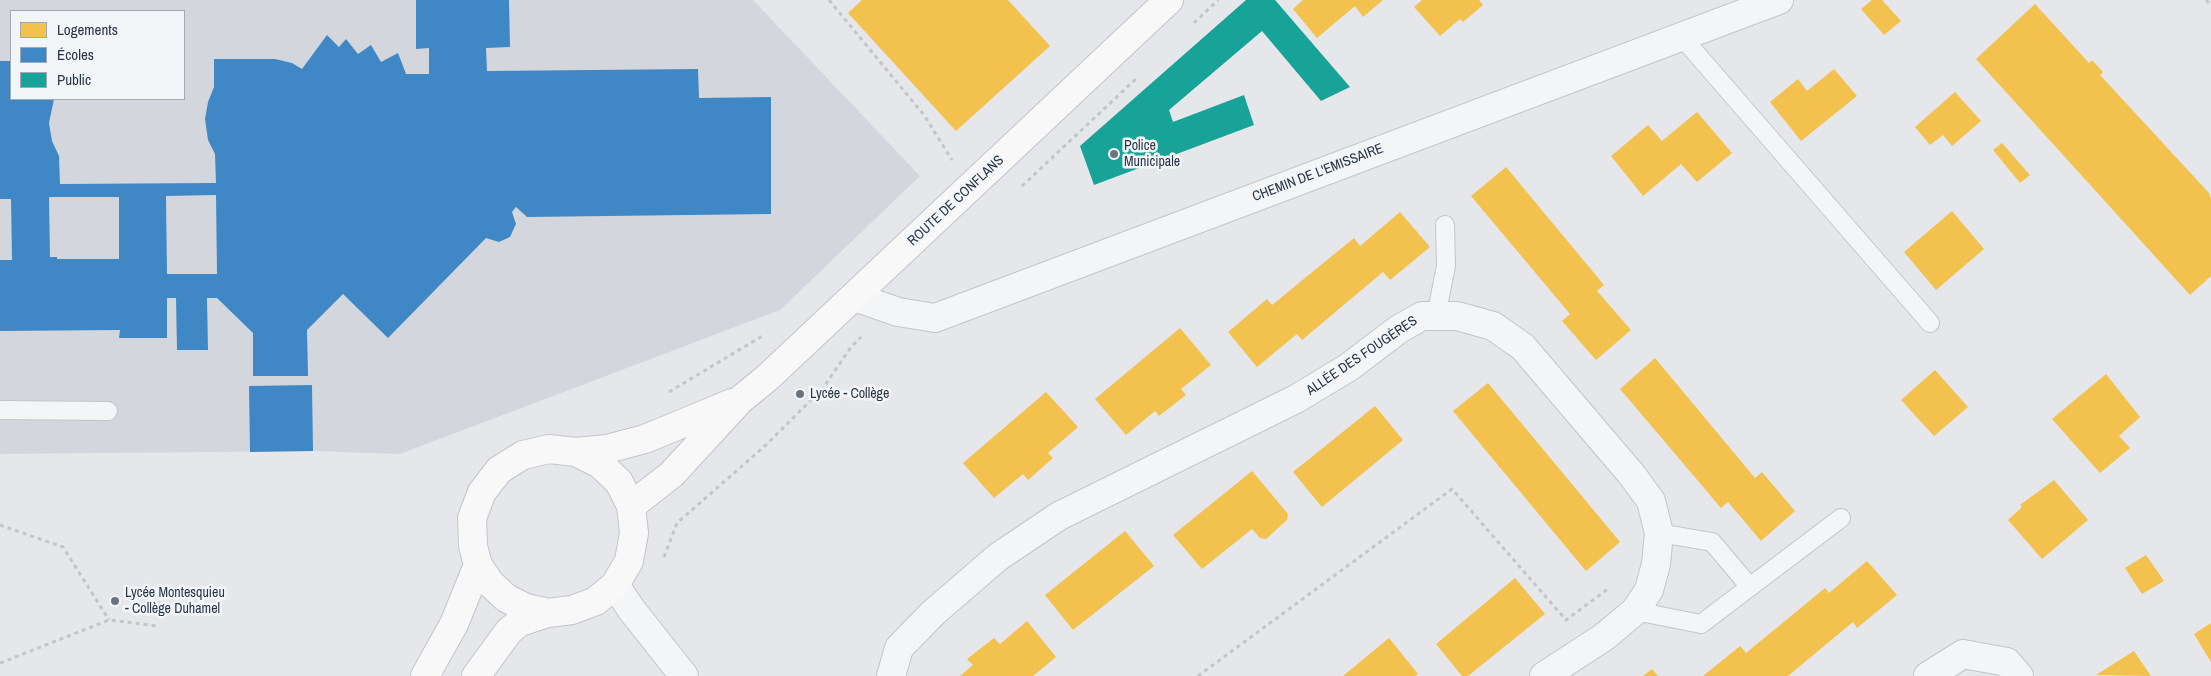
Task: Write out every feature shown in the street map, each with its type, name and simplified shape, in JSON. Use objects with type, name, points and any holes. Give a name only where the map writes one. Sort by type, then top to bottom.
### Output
[{"type":"main road","name":"ROUTE DE CONFLANS","points":[[740,400],[768,378],[855,297],[1169,0]]},
{"type":"main road","points":[[548,613],[526,608],[506,598],[490,583],[478,564],[472,546],[472,518],[482,492],[499,470],[522,455],[549,449],[576,452],[607,449],[645,439],[740,400]]},
{"type":"main road","points":[[631,506],[672,474],[740,400]]},
{"type":"main road","points":[[476,676],[509,631],[520,622],[548,613],[572,610],[596,601],[615,585],[629,561],[634,533],[631,506],[619,482],[600,464],[576,452]]},
{"type":"main road","points":[[425,676],[454,624],[478,564]]},
{"type":"street","name":"CHEMIN DE L'EMISSAIRE","points":[[855,297],[890,309],[935,318],[1780,0]]},
{"type":"street","name":"ALLÉE DES FOUGÈRES","points":[[891,676],[899,648],[933,613],[998,557],[1059,516],[1296,399],[1348,366],[1399,329],[1422,316],[1457,316],[1493,326],[1523,347],[1651,501],[1659,533],[1656,564],[1648,590],[1635,611],[1604,637],[1544,676]]},
{"type":"street","points":[[615,585],[631,609],[684,676]]},
{"type":"street","points":[[1928,676],[1963,654],[2007,662],[2019,676]]},
{"type":"lane","points":[[1681,36],[1930,323]]},
{"type":"lane","points":[[1436,316],[1446,266],[1445,225]]},
{"type":"lane","points":[[0,410],[108,411]]},
{"type":"lane","points":[[1635,611],[1701,624],[1841,518]]},
{"type":"lane","points":[[1659,533],[1712,542],[1750,587]]},
{"type":"path","points":[[829,0],[924,115],[952,162]]},
{"type":"path","points":[[1190,27],[1218,0]]},
{"type":"path","points":[[2206,0],[2211,5]]},
{"type":"path","points":[[1019,188],[1140,74]]},
{"type":"path","points":[[664,558],[677,523],[766,445],[823,388],[851,347],[890,309]]},
{"type":"path","points":[[1198,676],[1452,489],[1566,620],[1628,574],[1654,574]]},
{"type":"path","points":[[0,525],[63,547],[109,620]]},
{"type":"path","points":[[0,663],[109,620],[158,626]]},
{"type":"shaded area","points":[[0,0],[753,0],[920,176],[780,310],[400,454],[313,451],[0,454]]},
{"type":"building: Logements","points":[[862,0],[1008,0],[1050,46],[956,131],[848,13]]},
{"type":"building: Logements","points":[[1303,0],[1383,0],[1363,17],[1355,6],[1317,38],[1293,9]]},
{"type":"building: Logements","points":[[1422,0],[1479,0],[1483,5],[1463,22],[1460,19],[1440,36],[1414,7]]},
{"type":"building: Logements","points":[[1872,0],[1882,0],[1901,21],[1884,35],[1861,9]]},
{"type":"building: Logements","points":[[2035,4],[2089,63],[2092,60],[2103,72],[2100,75],[2209,193],[2211,198],[2211,276],[2190,295],[1976,59]]},
{"type":"building: Logements","points":[[1834,69],[1857,96],[1801,141],[1770,102],[1798,79],[1807,91]]},
{"type":"building: Logements","points":[[1955,92],[1981,121],[1952,146],[1943,135],[1930,145],[1915,127]]},
{"type":"building: Logements","points":[[1697,112],[1732,153],[1697,182],[1681,164],[1643,196],[1611,156],[1648,125],[1662,141]]},
{"type":"building: Logements","points":[[2002,143],[2030,175],[2020,183],[1993,150]]},
{"type":"building: Logements","points":[[1506,167],[1604,285],[1597,291],[1631,330],[1596,360],[1562,321],[1570,314],[1471,196]]},
{"type":"building: Logements","points":[[1952,211],[1984,249],[1936,290],[1904,252]]},
{"type":"building: Logements","points":[[1400,212],[1430,247],[1390,280],[1383,272],[1302,340],[1297,334],[1257,367],[1228,332],[1267,299],[1272,305],[1354,238],[1360,246]]},
{"type":"building: Logements","points":[[1180,328],[1211,365],[1181,389],[1186,395],[1159,416],[1155,411],[1126,435],[1095,399]]},
{"type":"building: Logements","points":[[1655,358],[1755,478],[1762,472],[1795,511],[1761,541],[1728,502],[1721,508],[1620,389]]},
{"type":"building: Logements","points":[[1935,370],[1968,407],[1934,436],[1901,400]]},
{"type":"building: Logements","points":[[2106,374],[2140,417],[2119,436],[2130,448],[2100,473],[2052,419]]},
{"type":"building: Logements","points":[[1488,383],[1620,542],[1586,571],[1453,411]]},
{"type":"building: Logements","points":[[1046,392],[1078,427],[1048,453],[1053,458],[1028,480],[1023,474],[994,498],[963,463]]},
{"type":"building: Logements","points":[[1375,406],[1403,440],[1322,507],[1293,472]]},
{"type":"building: Logements","points":[[1252,471],[1288,514],[1287,520],[1266,539],[1260,538],[1252,529],[1202,569],[1173,535]]},
{"type":"building: Logements","points":[[2054,480],[2088,520],[2042,559],[2008,520],[2022,507],[2020,505]]},
{"type":"building: Logements","points":[[1125,531],[1154,566],[1073,630],[1045,595]]},
{"type":"building: Logements","points":[[2146,555],[2164,581],[2142,594],[2125,568]]},
{"type":"building: Logements","points":[[1867,561],[1897,595],[1857,628],[1853,622],[1788,676],[1703,676],[1740,646],[1746,653],[1825,588],[1829,593]]},
{"type":"building: Logements","points":[[1515,578],[1545,614],[1468,676],[1462,676],[1436,644]]},
{"type":"building: Logements","points":[[1027,621],[1056,657],[1033,676],[960,676],[973,665],[967,659],[994,638],[1000,644]]},
{"type":"building: Logements","points":[[2211,623],[2211,662],[2194,634]]},
{"type":"building: Logements","points":[[1389,638],[1418,674],[1415,676],[1343,676]]},
{"type":"building: Logements","points":[[2134,651],[2151,676],[2096,675]]},
{"type":"building: Logements","points":[[1652,669],[1658,676],[1643,676]]},
{"type":"building: Écoles","points":[[416,0],[509,0],[510,47],[486,48],[487,71],[698,69],[699,98],[771,97],[771,214],[527,217],[516,207],[512,212],[516,224],[510,237],[499,242],[486,238],[388,338],[343,294],[307,330],[308,376],[253,376],[253,333],[217,298],[207,298],[208,350],[177,350],[176,298],[167,298],[167,338],[119,338],[120,330],[0,331],[0,260],[12,260],[11,199],[0,199],[0,61],[10,61],[10,100],[54,100],[49,123],[52,141],[59,156],[60,184],[216,183],[215,154],[208,140],[205,119],[208,102],[214,87],[214,59],[275,59],[292,63],[302,69],[327,35],[339,47],[346,39],[358,54],[371,45],[381,62],[398,53],[406,74],[429,74],[429,48],[416,49]],"holes":[[[216,195],[217,274],[167,274],[166,196]],[[49,197],[119,197],[119,259],[57,259],[57,257],[50,257]]]},
{"type":"building: Écoles","points":[[312,385],[313,451],[250,452],[249,386]]},
{"type":"building: Public","points":[[1246,0],[1275,0],[1350,87],[1321,101],[1262,31],[1169,110],[1173,122],[1244,95],[1254,125],[1094,185],[1080,146]]},
{"type":"place","name":"Police Municipale","points":[[1114,154]]},
{"type":"place","name":"Lycée - Collège","points":[[800,394]]},
{"type":"place","name":"Lycée Montesquieu - Collège Duhamel","points":[[115,601]]}]
